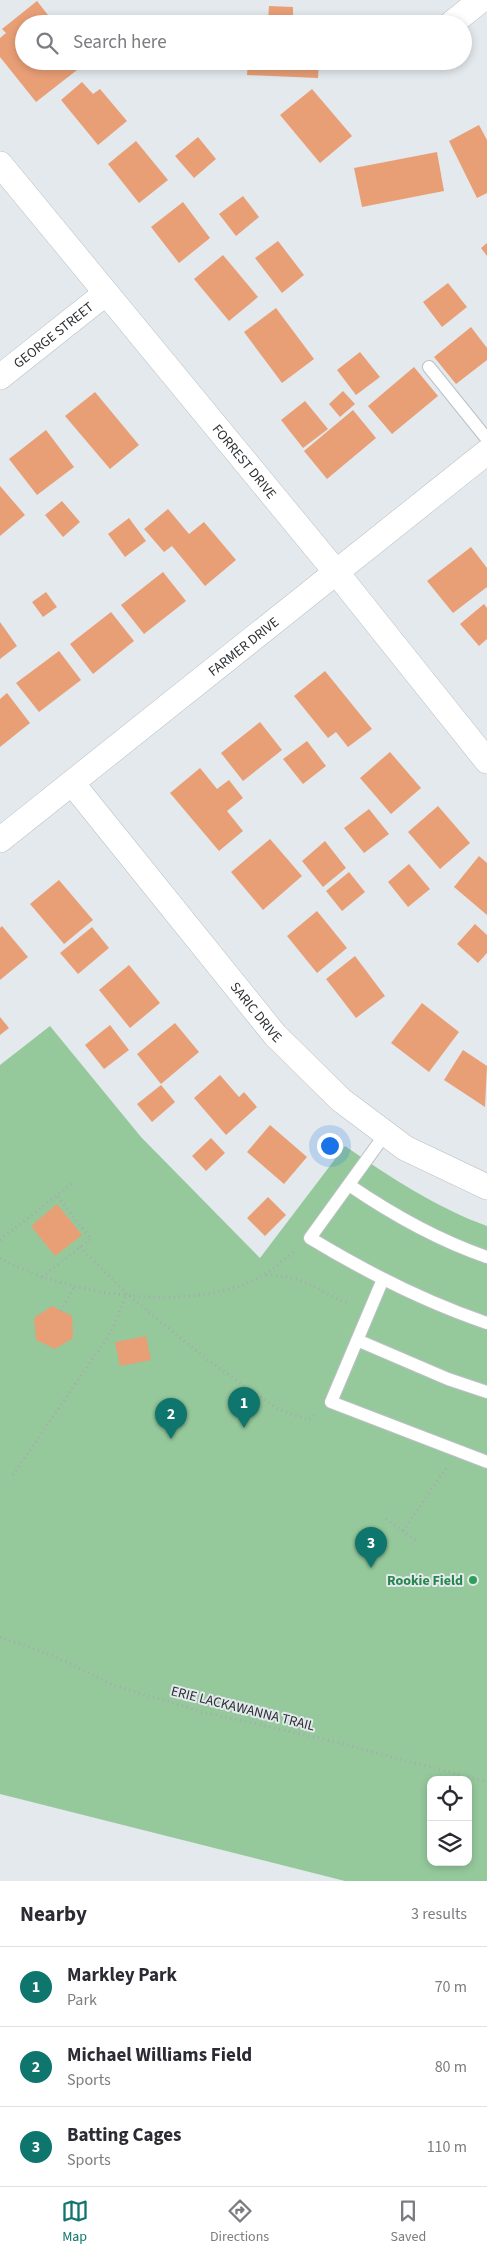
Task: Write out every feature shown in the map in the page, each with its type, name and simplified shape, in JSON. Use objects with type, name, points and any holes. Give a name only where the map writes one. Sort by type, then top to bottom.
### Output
[{"type":"street","points":[[462,15],[480,0]]},
{"type":"street","name":"FORREST DRIVE","points":[[0,164],[336,572],[487,761]]},
{"type":"street","name":"GEORGE STREET","points":[[0,377],[106,293]]},
{"type":"street","name":"FARMER DRIVE","points":[[0,840],[487,452]]},
{"type":"street","name":"SARIC DRIVE","points":[[72,783],[275,1035],[341,1100],[405,1148],[487,1187]]},
{"type":"lane","points":[[429,367],[487,439]]},
{"type":"lane","points":[[386,1134],[310,1238],[352,1264],[383,1280],[487,1323]]},
{"type":"lane","points":[[349,1185],[389,1212],[430,1234],[487,1257]]},
{"type":"lane","points":[[383,1280],[331,1402],[487,1462]]},
{"type":"lane","points":[[357,1340],[487,1392]]},
{"type":"path","points":[[0,1240],[74,1182]]},
{"type":"path","points":[[42,1277],[91,1239],[57,1196]]},
{"type":"path","points":[[0,1258],[24,1271],[74,1287],[128,1294],[176,1296],[205,1294],[230,1289],[265,1275],[310,1238]]},
{"type":"path","points":[[80,1247],[128,1294],[205,1358],[278,1408],[308,1420],[331,1402]]},
{"type":"path","points":[[265,1275],[285,1275],[308,1282],[339,1300],[370,1311]]},
{"type":"path","points":[[61,1311],[74,1287]]},
{"type":"path","points":[[13,1475],[111,1332],[128,1294]]},
{"type":"path","points":[[402,1531],[458,1451]]},
{"type":"path","points":[[386,1519],[418,1542]]},
{"type":"path","name":"ERIE LACKAWANNA TRAIL","points":[[0,1637],[54,1656],[113,1685],[197,1710],[328,1740],[487,1782]]},
{"type":"green space","points":[[50,1026],[141,1137],[260,1258],[345,1146],[431,1201],[487,1226],[487,1881],[345,1881],[0,1794],[0,1065]]},
{"type":"building","points":[[37,1],[48,15],[20,15]]},
{"type":"building","points":[[269,6],[293,7],[293,15],[268,15]]},
{"type":"building","points":[[15,19],[15,70],[77,70],[36,102],[0,57],[0,38],[6,33],[2,29]]},
{"type":"building","points":[[247,70],[318,70],[318,78],[247,75]]},
{"type":"building","points":[[82,82],[93,94],[100,89],[127,121],[98,145],[61,100]]},
{"type":"building","points":[[312,89],[352,136],[320,163],[280,115]]},
{"type":"building","points":[[479,125],[487,140],[487,193],[477,198],[449,141]]},
{"type":"building","points":[[198,137],[216,159],[194,178],[175,156]]},
{"type":"building","points":[[136,141],[168,180],[139,203],[108,164]]},
{"type":"building","points":[[437,152],[444,191],[362,207],[354,168]]},
{"type":"building","points":[[243,196],[259,217],[236,236],[219,214]]},
{"type":"building","points":[[183,202],[210,238],[179,263],[151,227]]},
{"type":"building","points":[[278,241],[304,275],[282,293],[255,258]]},
{"type":"building","points":[[487,243],[487,256],[481,248]]},
{"type":"building","points":[[223,255],[258,297],[229,321],[194,279]]},
{"type":"building","points":[[448,283],[467,307],[442,327],[423,302]]},
{"type":"building","points":[[276,308],[314,359],[282,383],[244,332]]},
{"type":"building","points":[[471,327],[487,348],[487,360],[456,384],[434,357]]},
{"type":"building","points":[[360,352],[380,377],[356,395],[337,370]]},
{"type":"building","points":[[414,367],[438,396],[392,434],[368,406]]},
{"type":"building","points":[[343,391],[355,404],[340,417],[329,404]]},
{"type":"building","points":[[95,392],[139,445],[110,469],[65,416]]},
{"type":"building","points":[[305,401],[328,429],[303,448],[281,420]]},
{"type":"building","points":[[353,410],[376,438],[327,479],[304,451]]},
{"type":"building","points":[[46,430],[74,467],[37,495],[9,459]]},
{"type":"building","points":[[0,486],[25,515],[0,536]]},
{"type":"building","points":[[62,501],[80,522],[63,537],[45,515]]},
{"type":"building","points":[[168,509],[189,534],[204,522],[236,560],[205,586],[172,546],[164,552],[144,529]]},
{"type":"building","points":[[129,518],[146,541],[125,557],[108,534]]},
{"type":"building","points":[[471,547],[487,568],[487,587],[453,613],[427,581]]},
{"type":"building","points":[[163,572],[186,601],[144,634],[121,605]]},
{"type":"building","points":[[46,592],[57,607],[43,617],[32,602]]},
{"type":"building","points":[[484,604],[487,608],[487,639],[479,646],[460,624]]},
{"type":"building","points":[[111,612],[134,641],[93,674],[70,644]]},
{"type":"building","points":[[0,622],[17,646],[0,659]]},
{"type":"building","points":[[59,651],[81,680],[39,712],[16,683]]},
{"type":"building","points":[[325,671],[372,729],[348,747],[336,732],[328,738],[294,696]]},
{"type":"building","points":[[7,693],[30,723],[0,747],[0,699]]},
{"type":"building","points":[[260,722],[282,750],[243,781],[221,753]]},
{"type":"building","points":[[307,741],[326,766],[303,784],[283,759]]},
{"type":"building","points":[[390,752],[421,788],[391,814],[360,778]]},
{"type":"building","points":[[200,768],[217,789],[229,780],[243,798],[227,811],[243,831],[219,851],[170,793]]},
{"type":"building","points":[[438,806],[470,843],[440,869],[408,832]]},
{"type":"building","points":[[369,809],[389,834],[364,853],[344,828]]},
{"type":"building","points":[[270,839],[302,876],[263,910],[231,872]]},
{"type":"building","points":[[325,841],[346,868],[323,887],[302,861]]},
{"type":"building","points":[[479,856],[487,863],[487,915],[454,887]]},
{"type":"building","points":[[409,864],[430,889],[408,907],[388,882]]},
{"type":"building","points":[[349,872],[365,892],[342,911],[326,891]]},
{"type":"building","points":[[59,880],[93,920],[64,944],[30,904]]},
{"type":"building","points":[[317,911],[347,948],[317,973],[287,936]]},
{"type":"building","points":[[475,924],[487,935],[487,953],[478,963],[457,944]]},
{"type":"building","points":[[2,926],[28,957],[0,980],[0,928]]},
{"type":"building","points":[[92,927],[109,948],[78,974],[60,953]]},
{"type":"building","points":[[355,956],[385,996],[356,1018],[326,979]]},
{"type":"building","points":[[129,965],[160,1003],[130,1028],[99,990]]},
{"type":"building","points":[[422,1003],[459,1032],[429,1072],[391,1043]]},
{"type":"building","points":[[0,1017],[9,1028],[0,1035]]},
{"type":"building","points":[[175,1023],[199,1052],[161,1084],[137,1054]]},
{"type":"building","points":[[110,1025],[129,1050],[104,1069],[85,1045]]},
{"type":"building","points":[[463,1050],[487,1066],[485,1107],[444,1080]]},
{"type":"building","points":[[220,1075],[239,1097],[244,1092],[257,1107],[226,1135],[194,1098]]},
{"type":"building","points":[[161,1085],[175,1102],[152,1122],[137,1104]]},
{"type":"building","points":[[270,1125],[307,1157],[284,1184],[247,1152]]},
{"type":"building","points":[[211,1138],[225,1153],[206,1171],[192,1156]]},
{"type":"building","points":[[268,1197],[286,1215],[265,1236],[247,1218]]},
{"type":"building","points":[[57,1204],[82,1235],[55,1256],[31,1226]]},
{"type":"building","points":[[52,1306],[72,1316],[73,1338],[55,1349],[36,1340],[34,1318]]},
{"type":"building","points":[[146,1336],[151,1360],[120,1366],[115,1342]]},
{"type":"place","name":"Markley Park","points":[[244,1428]]},
{"type":"place","name":"Michael Williams Field","points":[[171,1439]]},
{"type":"place","name":"Batting Cages","points":[[371,1568]]},
{"type":"place","name":"Rookie Field","points":[[473,1580]]}]
